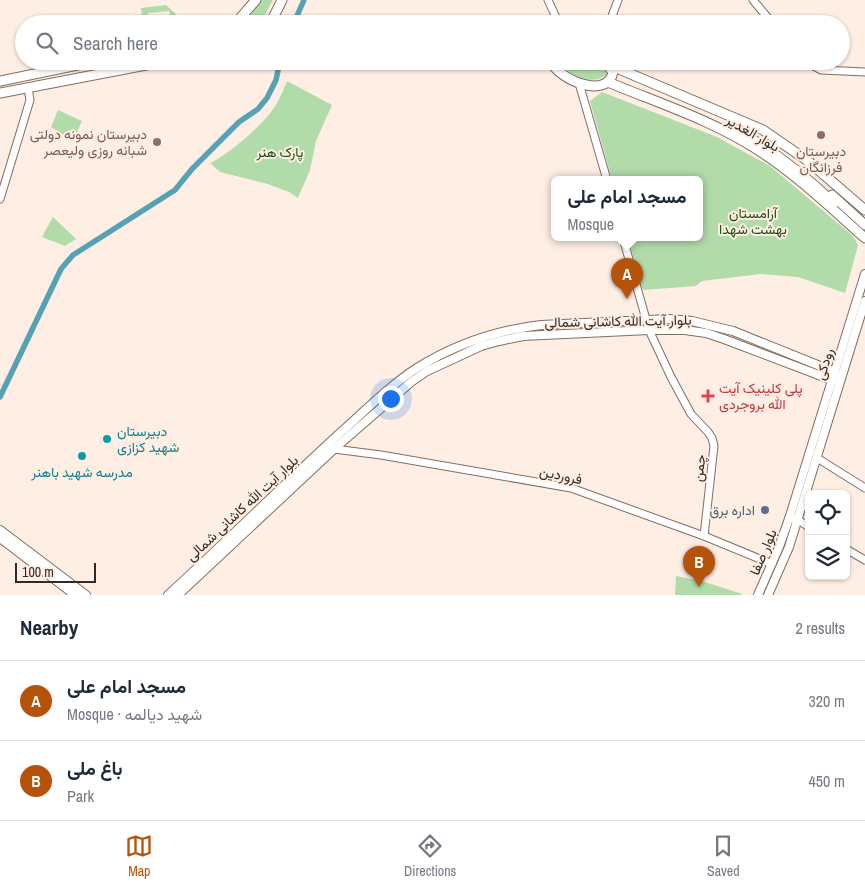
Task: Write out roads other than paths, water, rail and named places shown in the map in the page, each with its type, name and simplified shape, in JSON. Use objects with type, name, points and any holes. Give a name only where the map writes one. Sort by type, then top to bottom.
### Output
[{"type":"main road","points":[[243,15],[256,0]]},
{"type":"main road","points":[[274,15],[282,0]]},
{"type":"main road","points":[[52,70],[2,80],[3,92],[122,70]]},
{"type":"main road","points":[[557,70],[564,77],[579,83],[596,86],[608,82],[611,78],[612,72],[610,70]]},
{"type":"main road","name":"بلوار الغدیر","points":[[622,70],[764,130],[794,151],[865,210]]},
{"type":"main road","points":[[17,77],[24,89]]},
{"type":"main road","name":"بلوار الغدیر","points":[[608,82],[727,132],[757,149],[784,168],[865,238]]},
{"type":"main road","points":[[734,116],[737,128],[792,166],[865,232]]},
{"type":"main road","points":[[727,132],[737,128],[770,144],[792,160],[865,225]]},
{"type":"main road","name":"رودکی","points":[[794,519],[833,391],[841,378],[843,360],[865,274]]},
{"type":"main road","name":"رودکی","points":[[794,519],[817,458],[833,391],[832,380],[843,360],[865,300]]},
{"type":"main road","name":"بلوار آیت الله کاشانی شمالی","points":[[178,595],[244,529],[409,373],[432,360],[492,335],[524,327],[646,320],[684,320],[709,324],[744,335],[835,372],[841,378]]},
{"type":"main road","name":"بلوار آیت الله کاشانی شمالی","points":[[331,447],[418,377],[481,346],[499,340],[523,336],[685,330],[713,335],[832,380]]},
{"type":"main road","points":[[832,380],[841,378]]},
{"type":"main road","name":"بلوار صفا","points":[[758,595],[794,519]]},
{"type":"main road","name":"بلوار صفا","points":[[768,595],[789,547],[794,519]]},
{"type":"main road","name":"بلوار آیت الله کاشانی شمالی","points":[[168,595],[244,529]]},
{"type":"main road","points":[[0,530],[86,595]]},
{"type":"main road","points":[[0,538],[75,595]]},
{"type":"street","points":[[548,0],[555,15]]},
{"type":"street","points":[[612,15],[618,0]]},
{"type":"street","points":[[752,0],[765,15]]},
{"type":"street","points":[[821,70],[865,72]]},
{"type":"street","points":[[579,83],[606,176]]},
{"type":"street","points":[[0,199],[30,100],[24,89]]},
{"type":"street","name":"چمن","points":[[624,241],[649,330],[670,377],[691,414],[712,438],[713,455],[704,536]]},
{"type":"street","name":"فروردین","points":[[331,447],[571,488],[704,536],[772,564]]},
{"type":"street","points":[[817,458],[865,488]]},
{"type":"street","points":[[794,519],[805,525]]},
{"type":"street","points":[[850,551],[865,560]]},
{"type":"waterway","points":[[297,15],[304,0]]},
{"type":"waterway","points":[[0,397],[61,269],[73,255],[175,190],[192,169],[239,122],[258,109],[267,98],[276,80],[278,70]]},
{"type":"place","name":"دبیرستان فرزانگان","points":[[821,135]]},
{"type":"place","name":"دبیرستان نمونه دولتی شبانه روزی ولیعصر","points":[[157,142]]},
{"type":"place","name":"مسجد امام علی","points":[[627,299]]},
{"type":"place","name":"پلی کلینیک آیت الله بروجردی","points":[[708,396]]},
{"type":"place","name":"دبیرستان شهید کزازی","points":[[107,439]]},
{"type":"place","name":"مدرسه شهید باهنر","points":[[82,456]]},
{"type":"place","name":"اداره برق","points":[[765,510]]},
{"type":"place","name":"باغ ملی","points":[[699,587]]},
{"type":"park label","name":"پارک هنر","points":[[280,152]]},
{"type":"park label","name":"آرامستان بهشت شهدا","points":[[753,222]]}]
